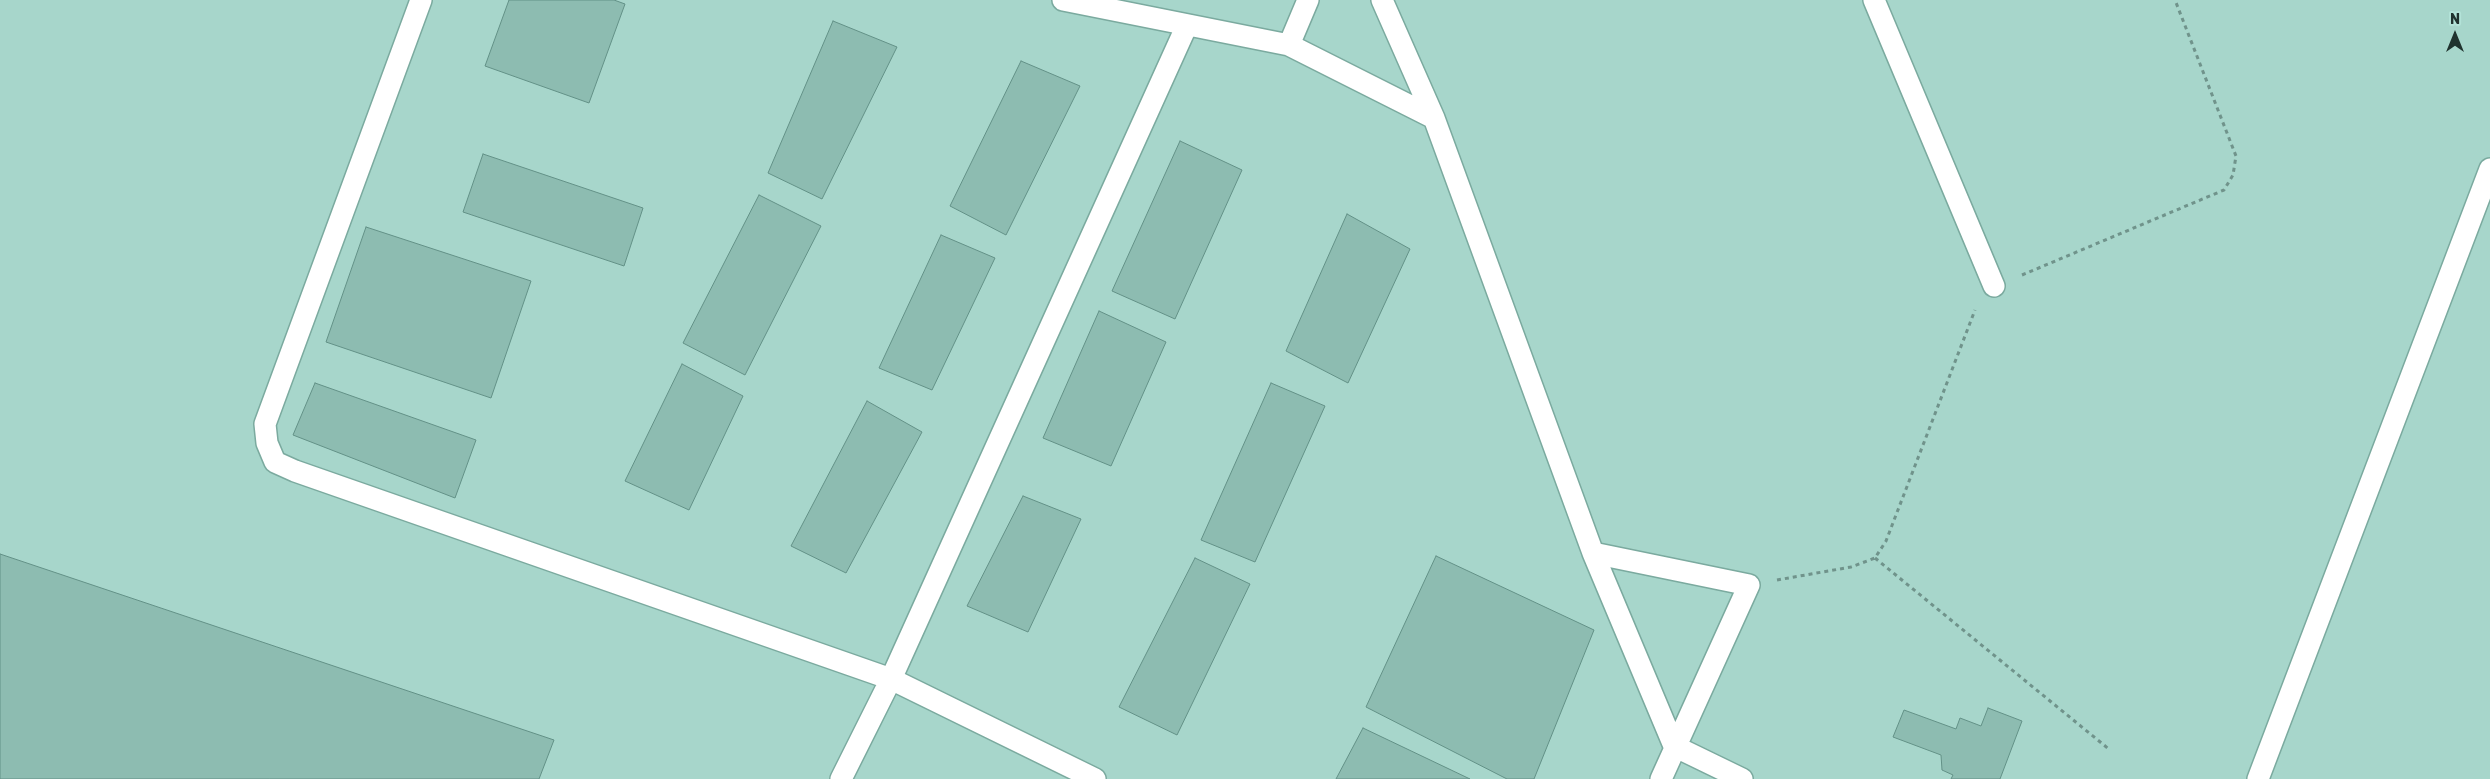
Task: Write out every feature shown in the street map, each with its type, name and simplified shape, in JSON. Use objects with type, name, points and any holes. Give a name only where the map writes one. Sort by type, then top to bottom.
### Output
[{"type":"lane","points":[[421,0],[265,424],[267,443],[275,462],[295,471],[891,679],[1095,779]]},
{"type":"lane","points":[[1063,0],[1289,44],[1434,118]]},
{"type":"lane","points":[[1289,44],[1308,0]]},
{"type":"lane","points":[[1382,0],[1434,118],[1593,553],[1674,746],[1742,779]]},
{"type":"lane","points":[[1874,0],[1994,286]]},
{"type":"lane","points":[[841,779],[891,679],[1187,24]]},
{"type":"lane","points":[[2258,779],[2490,169]]},
{"type":"lane","points":[[1593,553],[1749,584],[1674,746],[1661,779]]},
{"type":"path","points":[[1749,584],[1851,567],[1875,558],[1886,541],[1976,306],[1994,286],[2224,190],[2233,175],[2236,156],[2175,0]]},
{"type":"path","points":[[1875,558],[2110,750]]},
{"type":"building","points":[[509,0],[614,0],[625,4],[589,103],[485,66]]},
{"type":"building","points":[[833,21],[897,47],[822,199],[768,173]]},
{"type":"building","points":[[1021,61],[1080,86],[1006,235],[950,206]]},
{"type":"building","points":[[1180,141],[1242,170],[1175,319],[1112,291]]},
{"type":"building","points":[[483,154],[643,208],[624,266],[463,212]]},
{"type":"building","points":[[759,195],[821,226],[745,375],[683,343]]},
{"type":"building","points":[[1347,214],[1410,249],[1348,383],[1286,351]]},
{"type":"building","points":[[366,227],[531,281],[491,398],[326,342]]},
{"type":"building","points":[[941,235],[995,258],[932,390],[879,368]]},
{"type":"building","points":[[1099,311],[1166,342],[1111,466],[1043,438]]},
{"type":"building","points":[[682,364],[743,396],[689,510],[625,481]]},
{"type":"building","points":[[315,383],[476,440],[455,498],[293,435]]},
{"type":"building","points":[[1271,383],[1325,406],[1255,562],[1201,540]]},
{"type":"building","points":[[867,401],[922,432],[846,573],[791,546]]},
{"type":"building","points":[[1023,496],[1081,519],[1028,632],[967,606]]},
{"type":"building","points":[[0,554],[554,740],[539,779],[0,779]]},
{"type":"building","points":[[1436,556],[1594,630],[1534,779],[1507,779],[1366,707]]},
{"type":"building","points":[[1195,558],[1250,584],[1177,735],[1119,707]]},
{"type":"building","points":[[1988,708],[2022,721],[2000,779],[1951,779],[1953,775],[1942,770],[1941,755],[1893,737],[1904,710],[1956,729],[1960,718],[1981,726]]},
{"type":"building","points":[[1363,728],[1470,779],[1336,779]]}]
